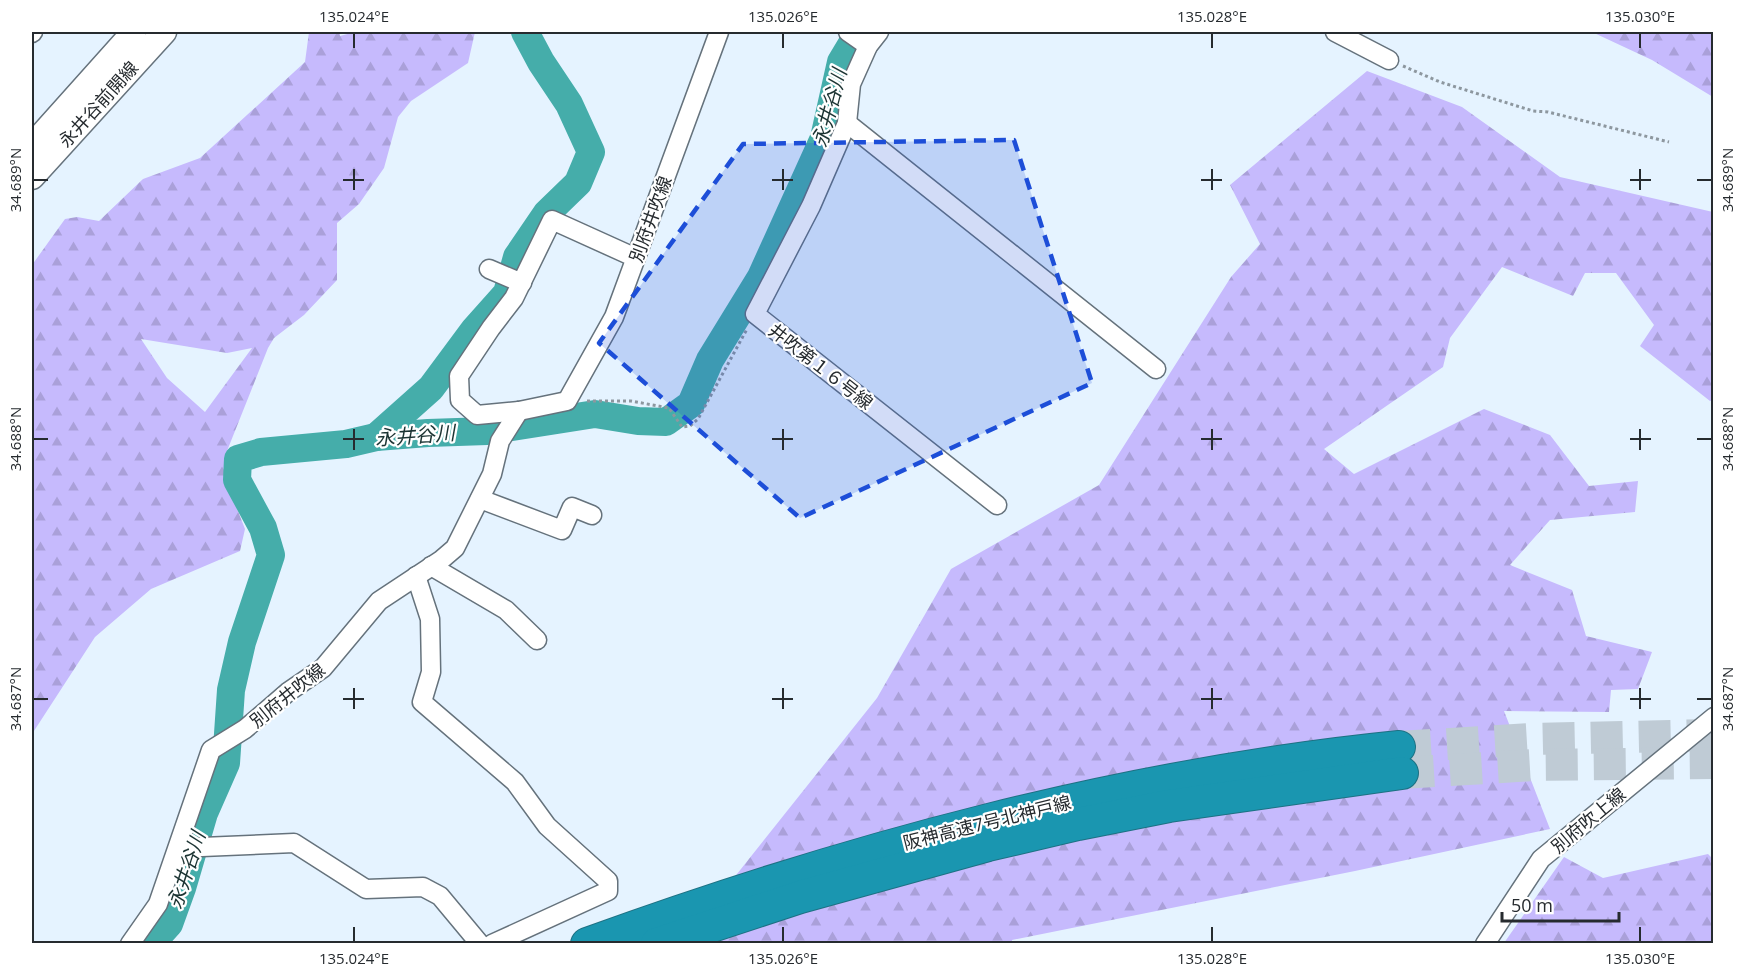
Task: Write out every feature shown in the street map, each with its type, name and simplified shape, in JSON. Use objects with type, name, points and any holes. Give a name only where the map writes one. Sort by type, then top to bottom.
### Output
[{"type":"highway","name":"阪神高速7号北神戸線","points":[[649,934],[794,874],[982,821],[1075,799],[1247,766],[1336,767],[1400,760]]},
{"type":"highway","points":[[562,944],[612,917],[669,895],[801,852],[934,814],[1016,794],[1196,765],[1336,767]]},
{"type":"highway","name":"阪神高速7号北神戸線","points":[[587,944],[649,934],[800,897],[988,845],[1336,767]]},
{"type":"highway","points":[[715,944],[887,892],[1182,817],[1336,767]]},
{"type":"street","name":"永井谷前開線","points":[[32,146],[134,32]]},
{"type":"street","name":"永井谷前開線","points":[[32,177],[164,32]]},
{"type":"street","name":"別府井吹線","points":[[567,401],[614,317],[719,32]]},
{"type":"street","name":"井吹第１６号線","points":[[879,32],[859,40],[851,84],[848,123],[811,206],[755,314],[997,505]]},
{"type":"street","points":[[1335,32],[1389,60]]},
{"type":"street","points":[[848,123],[1156,369]]},
{"type":"street","points":[[567,401],[519,411],[477,415],[460,400],[459,376],[514,298],[507,277],[552,220],[636,258]]},
{"type":"street","name":"別府井吹線","points":[[130,944],[158,904],[188,848],[211,750],[245,729],[288,692],[323,668],[379,601],[455,548],[492,474],[501,441],[519,411]]},
{"type":"street","points":[[480,499],[562,530],[572,507],[592,515]]},
{"type":"street","points":[[431,566],[506,610],[537,640]]},
{"type":"street","points":[[416,576],[430,620],[431,672],[422,702],[515,782],[547,826],[608,881],[608,891],[492,944]]},
{"type":"street","name":"別府吹上線","points":[[1485,944],[1541,859],[1713,717]]},
{"type":"street","points":[[188,848],[294,843],[366,889],[423,887],[440,896],[480,944]]},
{"type":"path","points":[[1389,60],[1440,82],[1533,111],[1548,112],[1670,142]]},
{"type":"path","points":[[567,401],[631,401],[669,408],[682,427],[690,426],[698,419],[755,314]]},
{"type":"highlighted area","points":[[1014,140],[1092,383],[800,518],[599,343],[743,144]]},
{"type":"green space","points":[[309,32],[340,32],[340,36],[355,32],[475,32],[468,63],[411,101],[398,117],[384,168],[359,204],[337,223],[337,280],[304,315],[274,338],[268,348],[227,451],[232,496],[245,529],[240,551],[151,589],[95,637],[32,734],[32,265],[65,219],[77,217],[99,221],[143,179],[200,158],[305,62]],"holes":[[[141,339],[227,353],[252,348],[205,412],[167,378]]]},
{"type":"green space","points":[[1592,32],[1713,32],[1713,97],[1652,60]]},
{"type":"green space","points":[[1367,71],[1462,107],[1560,177],[1713,212],[1713,400],[1710,401],[1640,346],[1654,325],[1616,273],[1585,273],[1573,296],[1502,267],[1450,338],[1443,367],[1324,449],[1354,474],[1484,409],[1550,435],[1589,486],[1638,481],[1635,512],[1550,520],[1510,565],[1572,590],[1586,636],[1652,652],[1638,689],[1611,690],[1609,712],[1504,711],[1550,829],[1012,940],[1012,943],[689,944],[706,913],[877,698],[951,569],[1099,485],[1231,277],[1260,244],[1230,185]]},
{"type":"green space","points":[[1708,854],[1713,859],[1713,943],[1504,943],[1564,857],[1603,878]]},
{"type":"waterway","points":[[376,437],[431,388],[474,330],[507,293],[517,257],[547,213],[578,183],[591,152],[569,104],[541,62],[525,32]]},
{"type":"waterway","name":"永井谷川","points":[[151,944],[169,924],[204,813],[226,763],[231,690],[242,642],[271,555],[263,528],[237,480],[238,459],[261,452],[346,444],[376,437],[487,431],[595,414],[638,421],[666,422],[691,404],[710,360],[761,277],[824,138],[841,62],[859,32]]},
{"type":"tunnel","points":[[1399,747],[1532,739],[1714,735]]},
{"type":"tunnel","points":[[1402,773],[1534,765],[1714,763]]}]
